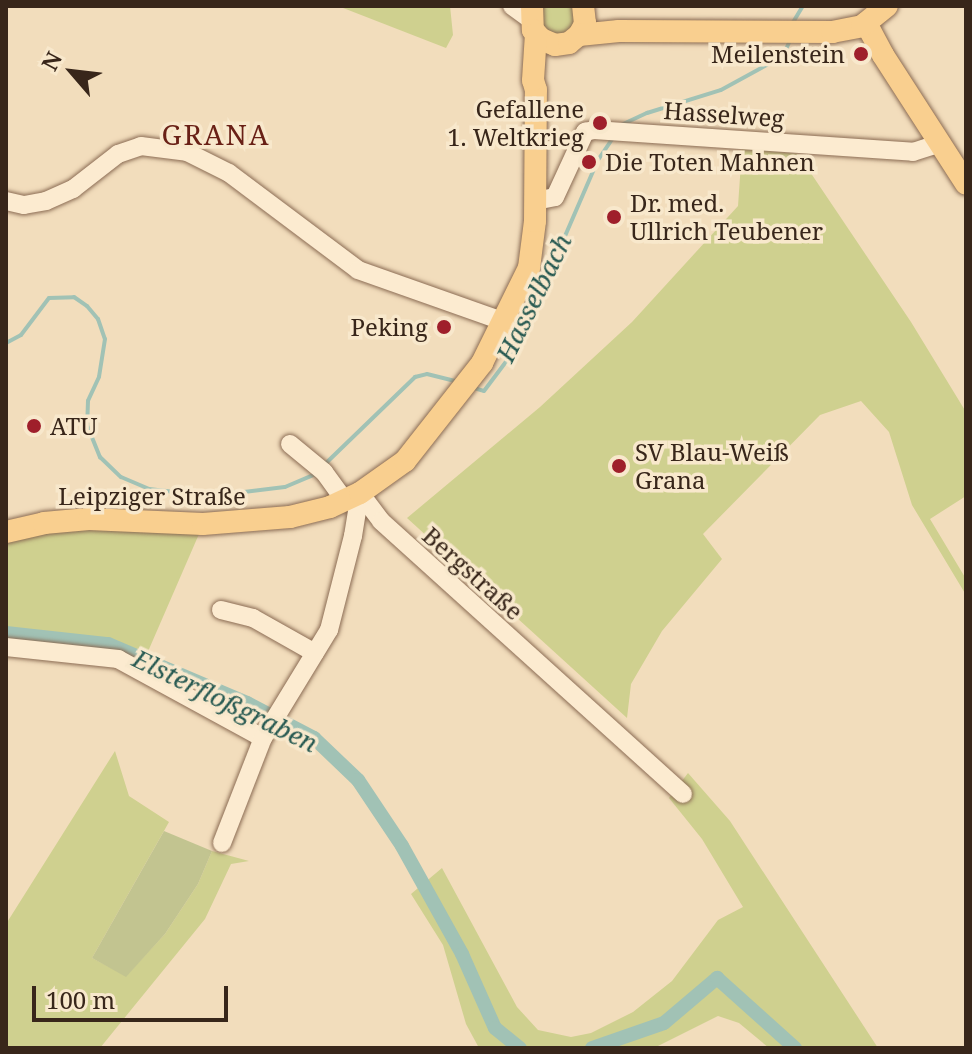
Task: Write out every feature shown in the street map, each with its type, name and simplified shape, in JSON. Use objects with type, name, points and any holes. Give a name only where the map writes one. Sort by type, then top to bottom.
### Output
[{"type":"main road","points":[[528,16],[547,43],[619,31],[787,34],[838,31],[866,23],[887,6]]},
{"type":"main road","points":[[584,8],[619,31]]},
{"type":"main road","name":"Leipziger Straße","points":[[536,90],[548,63],[585,24],[584,8]]},
{"type":"main road","name":"Leipziger Straße","points":[[7,529],[89,519],[245,523],[290,517],[352,497],[405,461],[475,374],[505,322],[529,268],[539,200],[536,90],[528,16]]},
{"type":"main road","points":[[866,23],[966,184]]},
{"type":"street","name":"Hasselweg","points":[[539,200],[555,197],[585,132],[913,152],[940,143]]},
{"type":"street","points":[[6,201],[24,205],[46,201],[73,189],[118,154],[141,146],[187,152],[229,173],[358,270],[505,322]]},
{"type":"street","points":[[222,843],[271,725],[329,630],[353,536],[352,497],[290,444]]},
{"type":"street","name":"Bergstraße","points":[[352,497],[683,794]]},
{"type":"street","points":[[221,610],[253,618],[315,653]]},
{"type":"street","points":[[6,647],[118,659],[271,725]]},
{"type":"green space","points":[[338,6],[450,6],[453,35],[446,48]]},
{"type":"green space","points":[[543,6],[575,6],[578,12],[570,34],[555,37],[542,27]]},
{"type":"green space","name":"SV Blau-Weiß Grana","points":[[742,148],[798,154],[911,322],[966,412],[966,496],[930,519],[966,579],[966,595],[912,505],[889,432],[861,401],[820,415],[703,534],[722,559],[662,631],[631,684],[627,718],[407,518],[540,407],[632,322],[738,206]]},
{"type":"green space","points":[[76,528],[199,534],[143,663],[111,649],[6,640],[6,542],[38,532]]},
{"type":"green space","points":[[115,751],[129,796],[169,822],[92,958],[126,976],[165,934],[198,884],[212,851],[249,861],[231,864],[205,919],[100,1048],[6,1048],[6,924]]},
{"type":"green space","points":[[688,773],[730,821],[878,1048],[769,1048],[739,1023],[718,1016],[654,1048],[479,1048],[466,1024],[443,945],[411,894],[442,868],[517,1007],[538,1030],[571,1037],[591,1033],[633,1012],[672,981],[718,920],[743,907],[702,839],[669,798]]},
{"type":"green space","points":[[164,831],[212,851],[198,884],[165,934],[126,977],[92,958]]},
{"type":"waterway","name":"Hasselbach","points":[[792,24],[803,6]]},
{"type":"waterway","name":"Hasselbach","points":[[621,125],[647,113],[721,90],[783,56],[790,40]]},
{"type":"waterway","name":"Hasselbach","points":[[474,388],[484,391],[517,347],[598,160],[612,139]]},
{"type":"waterway","name":"Hasselbach","points":[[6,343],[21,335],[49,298],[74,297],[87,306],[98,319],[105,339],[99,377],[88,401],[87,425],[100,457],[121,477],[149,489],[192,494],[244,492],[285,487],[315,474]]},
{"type":"waterway","name":"Hasselbach","points":[[324,465],[415,377],[427,374],[458,382]]},
{"type":"waterway","name":"Elsterfloßgraben","points":[[6,633],[108,644],[247,703],[314,738],[358,780],[402,846],[462,954],[495,1028],[520,1048]]},
{"type":"waterway","name":"Elsterfloßgraben","points":[[592,1048],[664,1023],[717,978],[795,1048]]},
{"type":"place","name":"Meilenstein","points":[[861,54]]},
{"type":"place","name":"Gefallene 1. Weltkrieg","points":[[600,123]]},
{"type":"place","name":"Die Toten Mahnen","points":[[589,162]]},
{"type":"place","name":"Dr. med. Ullrich Teubener","points":[[614,217]]},
{"type":"place","name":"Peking","points":[[444,327]]},
{"type":"place","name":"ATU","points":[[34,426]]},
{"type":"place","name":"SV Blau-Weiß Grana","points":[[619,466]]},
{"type":"district","name":"GRANA","points":[[216,134]]}]
